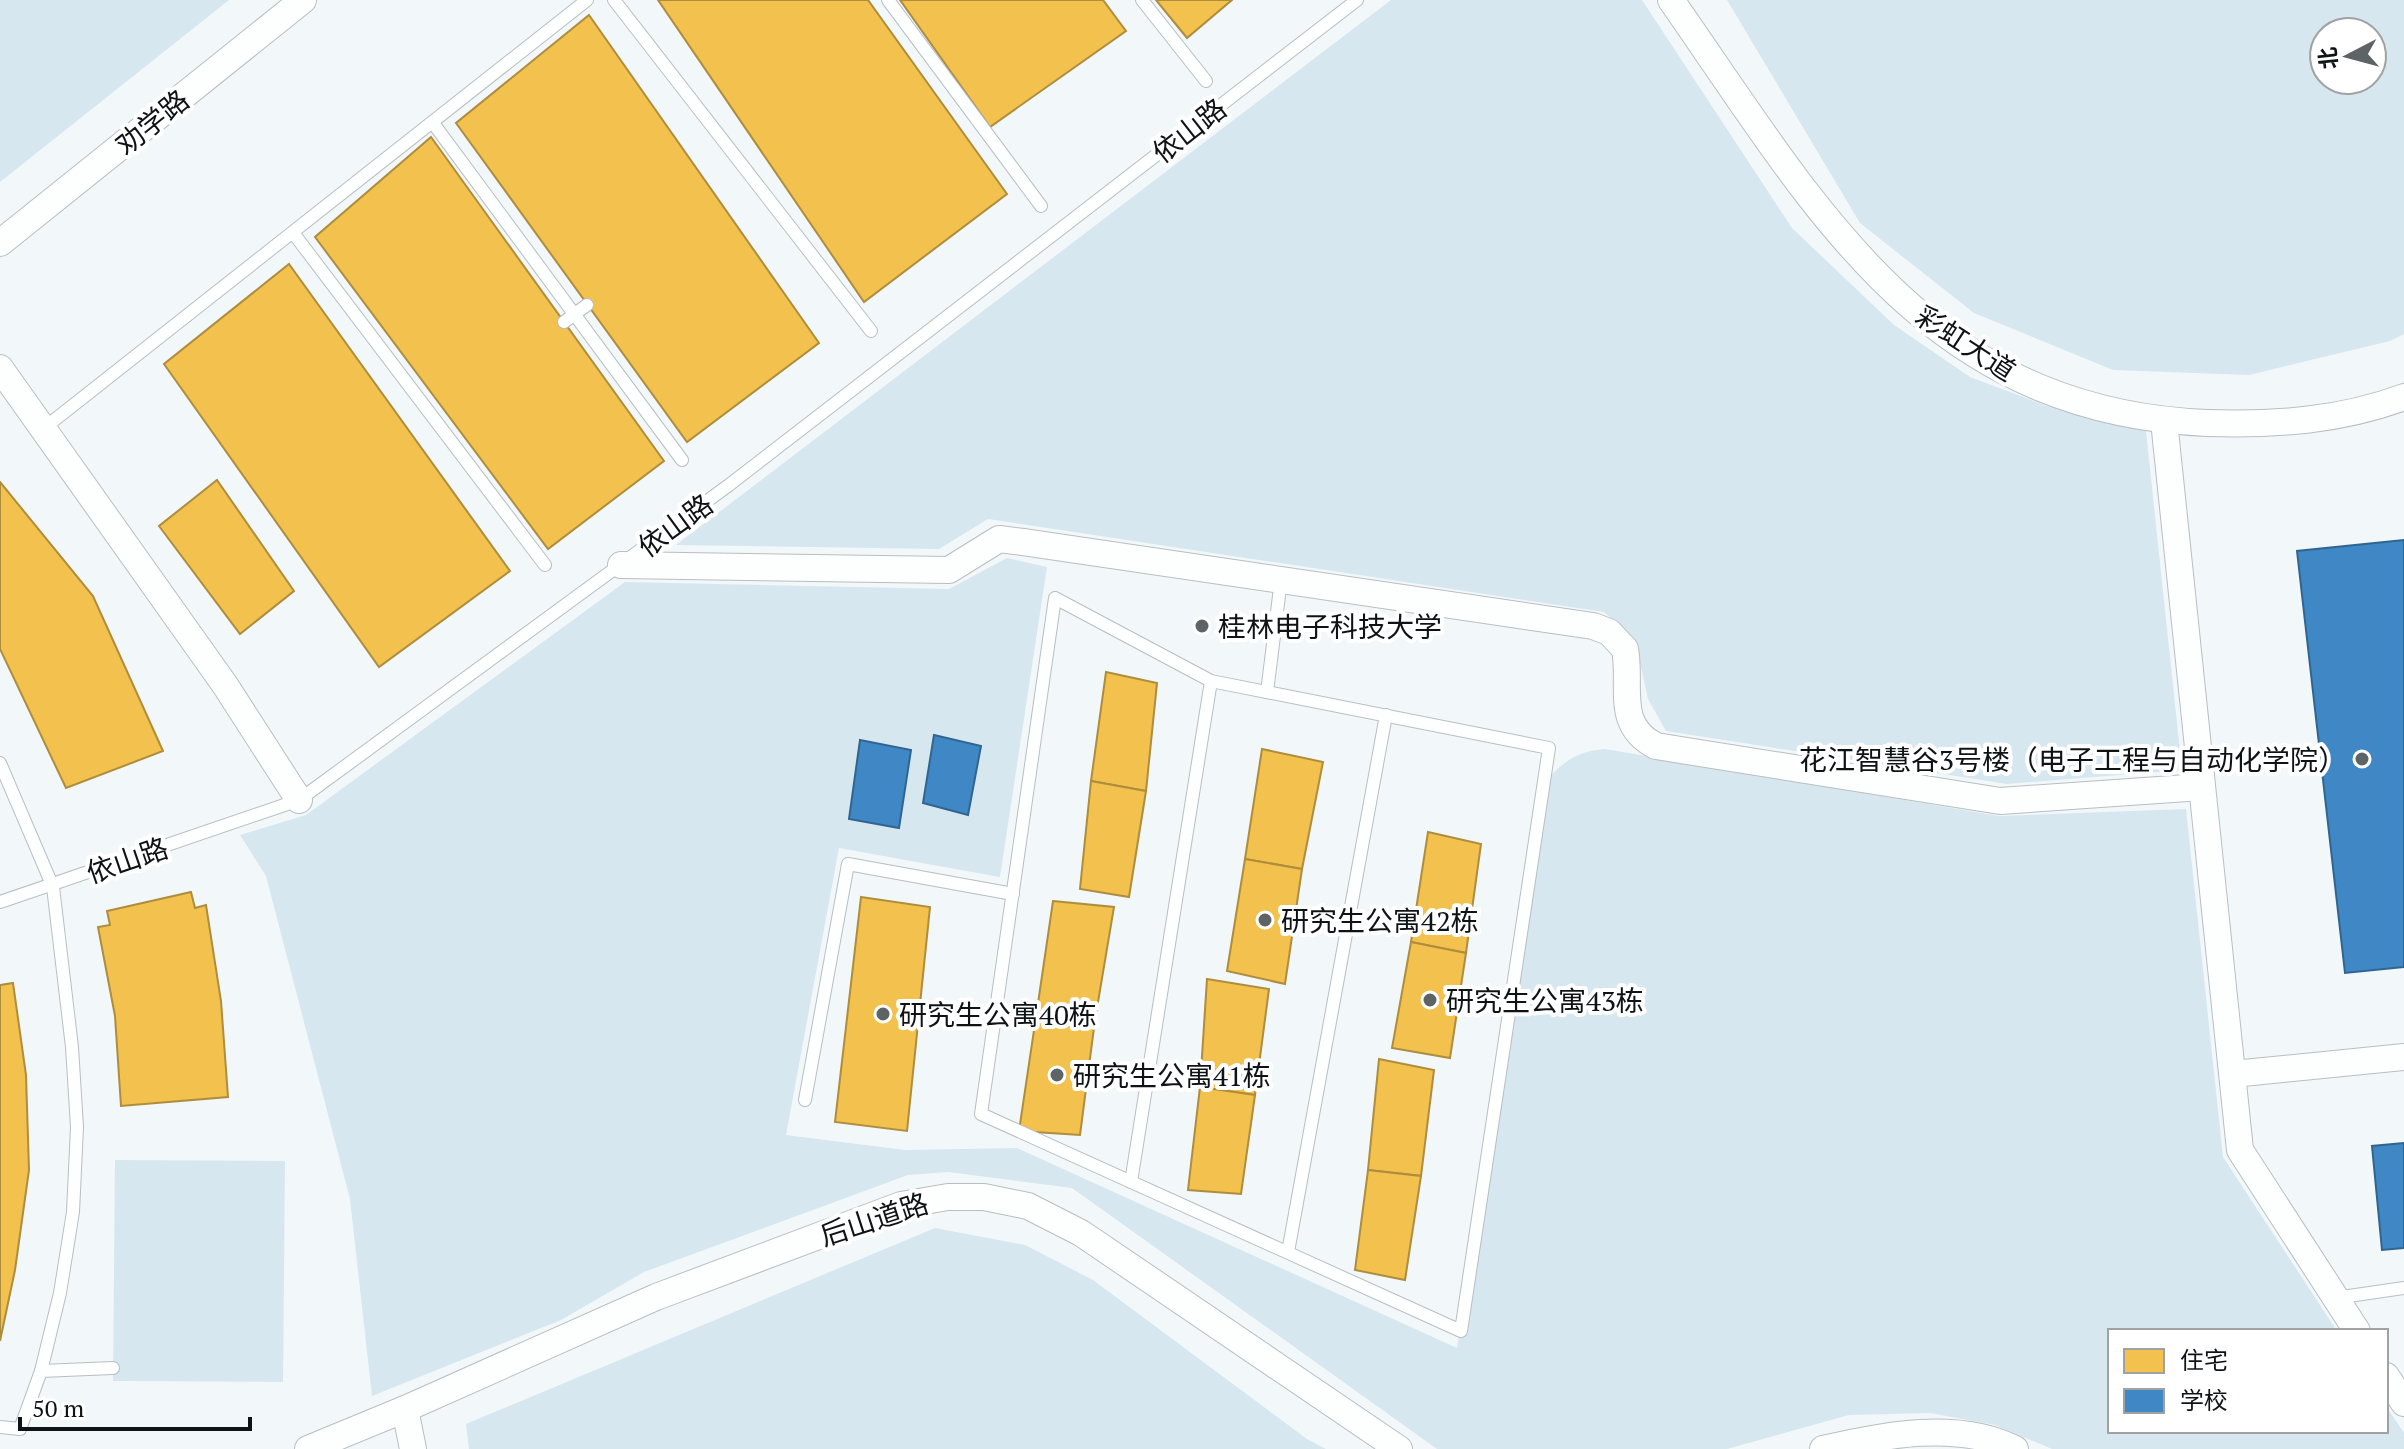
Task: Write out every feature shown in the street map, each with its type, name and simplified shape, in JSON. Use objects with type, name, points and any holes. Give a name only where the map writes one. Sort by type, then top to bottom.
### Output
[{"type":"street","name":"劝学路","points":[[0,243],[303,0]]},
{"type":"street","name":"彩虹大道","points":[[1671,0],[1827,223],[1906,305],[1962,347],[2031,384],[2085,403],[2164,421],[2286,423],[2355,412],[2404,397]]},
{"type":"street","points":[[0,368],[225,685],[299,800]]},
{"type":"street","points":[[2164,421],[2240,1150],[2356,1329]]},
{"type":"street","points":[[621,565],[949,570],[999,539],[1593,626],[1609,632],[1626,653],[1629,720],[1639,735],[1656,746],[2000,801],[2202,787]]},
{"type":"street","points":[[2233,1074],[2404,1057]]},
{"type":"street","name":"后山道路","points":[[308,1449],[656,1297],[901,1205],[948,1197],[984,1197],[1028,1206],[1081,1233],[1399,1449]]},
{"type":"street","points":[[2388,1379],[2404,1403]]},
{"type":"street","points":[[405,1409],[413,1449]]},
{"type":"street","points":[[1823,1449],[1910,1434],[1955,1433],[2015,1449]]},
{"type":"lane","points":[[43,429],[587,0]]},
{"type":"lane","points":[[614,0],[871,331]]},
{"type":"lane","points":[[888,0],[1041,206]]},
{"type":"lane","points":[[1142,0],[1206,81]]},
{"type":"lane","name":"依山路","points":[[0,763],[53,887],[299,800],[621,565],[1357,0]]},
{"type":"lane","points":[[433,123],[569,319],[682,460]]},
{"type":"lane","points":[[294,234],[545,565]]},
{"type":"lane","points":[[569,319],[587,305]]},
{"type":"lane","points":[[1267,692],[1281,580]]},
{"type":"lane","points":[[1055,598],[1211,681],[1549,748],[1461,1331],[981,1114],[1055,598]]},
{"type":"lane","points":[[1131,1182],[1211,681]]},
{"type":"lane","points":[[1288,1252],[1386,715]]},
{"type":"lane","points":[[805,1100],[848,864],[1013,894]]},
{"type":"lane","points":[[0,902],[53,887],[69,1020],[77,1127],[73,1212],[60,1293],[41,1371],[20,1429],[0,1427]]},
{"type":"lane","points":[[2335,1298],[2404,1288]]},
{"type":"lane","points":[[41,1371],[113,1368]]},
{"type":"shaded area","points":[[0,0],[229,0],[0,182]]},
{"type":"shaded area","points":[[1391,0],[1642,0],[1792,228],[1894,325],[1970,377],[2047,406],[2146,431],[2182,770],[2007,784],[1666,731],[1648,699],[1635,640],[1604,612],[988,519],[939,549],[676,545]]},
{"type":"shaded area","points":[[1727,0],[2404,0],[2404,334],[2390,341],[2249,375],[2113,370],[1974,313],[1860,223]]},
{"type":"shaded area","points":[[1007,558],[1047,567],[1000,877],[839,848],[786,1135],[905,1150],[1017,1148],[1457,1348],[1544,783],[1564,764],[1586,752],[1605,749],[1999,816],[2186,809],[2223,1157],[2336,1329],[2108,1329],[2108,1433],[2388,1433],[2388,1409],[2404,1433],[2404,1449],[2052,1449],[1995,1425],[1930,1413],[1849,1415],[1727,1449],[1437,1449],[1072,1188],[948,1172],[908,1175],[644,1272],[561,1320],[372,1396],[350,1199],[266,876],[240,835],[306,815],[625,582],[949,589]]},
{"type":"shaded area","points":[[115,1160],[285,1161],[283,1382],[113,1381]]},
{"type":"shaded area","points":[[935,1228],[1025,1245],[1093,1280],[1307,1439],[1326,1449],[469,1449],[466,1424]]},
{"type":"building: 住宅","points":[[658,0],[868,0],[1007,194],[864,302]]},
{"type":"building: 住宅","points":[[900,0],[1103,0],[1126,31],[990,127]]},
{"type":"building: 住宅","points":[[1156,0],[1232,0],[1187,38]]},
{"type":"building: 住宅","points":[[589,15],[819,343],[687,442],[456,123]]},
{"type":"building: 住宅","points":[[431,137],[664,461],[548,549],[315,237]]},
{"type":"building: 住宅","points":[[289,264],[510,571],[379,667],[164,364]]},
{"type":"building: 住宅","points":[[217,480],[294,591],[240,634],[159,526]]},
{"type":"building: 住宅","points":[[0,482],[93,596],[163,751],[66,788],[0,649]]},
{"type":"building: 住宅","points":[[1106,672],[1157,683],[1146,791],[1091,781]]},
{"type":"building: 住宅","name":"研究生公寓42栋","points":[[1262,749],[1323,762],[1302,869],[1245,859]]},
{"type":"building: 住宅","points":[[1091,781],[1146,791],[1129,897],[1080,889]]},
{"type":"building: 住宅","name":"研究生公寓43栋","points":[[1428,832],[1481,844],[1466,953],[1411,942]]},
{"type":"building: 住宅","name":"研究生公寓42栋","points":[[1245,859],[1302,869],[1285,984],[1227,971]]},
{"type":"building: 住宅","points":[[191,892],[195,908],[206,905],[221,1001],[228,1097],[121,1106],[115,1016],[98,927],[110,925],[107,911]]},
{"type":"building: 住宅","name":"研究生公寓40栋","points":[[861,897],[930,907],[907,1131],[835,1122]]},
{"type":"building: 住宅","name":"研究生公寓41栋","points":[[1053,901],[1114,907],[1095,1020],[1037,1010]]},
{"type":"building: 住宅","name":"研究生公寓43栋","points":[[1411,942],[1466,953],[1450,1058],[1392,1048]]},
{"type":"building: 住宅","name":"研究生公寓42栋","points":[[1207,979],[1269,989],[1255,1095],[1200,1087]]},
{"type":"building: 住宅","points":[[13,983],[26,1075],[29,1170],[15,1270],[0,1341],[0,985]]},
{"type":"building: 住宅","name":"研究生公寓41栋","points":[[1037,1010],[1095,1020],[1080,1135],[1019,1131]]},
{"type":"building: 住宅","name":"研究生公寓43栋","points":[[1379,1059],[1434,1070],[1421,1176],[1368,1170]]},
{"type":"building: 住宅","points":[[1200,1087],[1255,1095],[1241,1194],[1188,1190]]},
{"type":"building: 住宅","points":[[1368,1170],[1421,1176],[1405,1280],[1355,1270]]},
{"type":"building: 学校","name":"花江智慧谷3号楼（电子工程与自动化学院）","points":[[2404,540],[2404,967],[2345,973],[2297,551]]},
{"type":"building: 学校","points":[[934,735],[981,746],[968,815],[923,803]]},
{"type":"building: 学校","points":[[860,740],[911,750],[899,828],[849,819]]},
{"type":"building: 学校","points":[[2404,1143],[2404,1248],[2382,1250],[2372,1146]]},
{"type":"place","name":"桂林电子科技大学","points":[[1202,626]]},
{"type":"place","name":"花江智慧谷3号楼（电子工程与自动化学院）","points":[[2362,759]]},
{"type":"place","name":"研究生公寓42栋","points":[[1265,920]]},
{"type":"place","name":"研究生公寓43栋","points":[[1430,1000]]},
{"type":"place","name":"研究生公寓40栋","points":[[883,1014]]},
{"type":"place","name":"研究生公寓41栋","points":[[1057,1075]]}]
